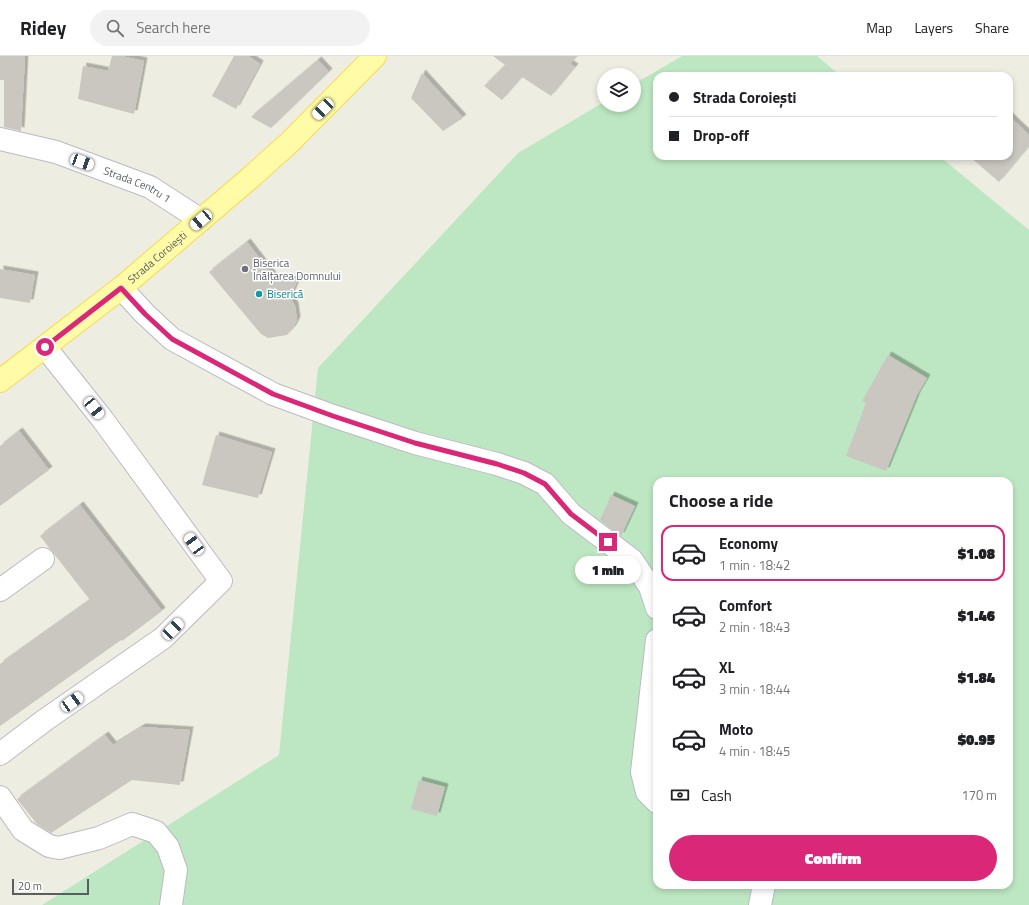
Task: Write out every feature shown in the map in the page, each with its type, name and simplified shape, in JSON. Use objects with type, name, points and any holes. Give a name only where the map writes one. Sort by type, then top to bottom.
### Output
[{"type":"main road","name":"Strada Coroiești","points":[[0,381],[121,288],[201,220],[290,142],[375,56]]},
{"type":"street","name":"Strada Centru 1","points":[[0,139],[56,152],[150,187],[201,220]]},
{"type":"street","points":[[121,288],[145,314],[172,339],[273,394],[333,416],[415,443],[524,473],[545,484],[571,514],[632,560],[650,587],[653,596]]},
{"type":"street","points":[[0,754],[45,720],[163,638],[221,581],[104,420],[45,347]]},
{"type":"street","points":[[0,590],[43,559]]},
{"type":"street","points":[[653,675],[642,772],[647,792],[653,798]]},
{"type":"street","points":[[0,797],[23,830],[49,846],[59,848],[98,838],[132,824],[156,832],[168,846],[176,870],[171,905]]},
{"type":"street","points":[[760,905],[763,889]]},
{"type":"green space","points":[[682,56],[817,56],[836,72],[655,72]]},
{"type":"green space","points":[[653,73],[653,160],[944,160],[1029,230],[1029,905],[42,905],[279,755],[318,368],[518,153],[597,106],[597,112],[641,112],[641,80]]},
{"type":"building","points":[[0,56],[25,56],[21,131],[4,127],[4,80],[0,80]]},
{"type":"building","points":[[112,56],[121,56],[144,61],[134,114],[78,99],[83,66],[108,71]]},
{"type":"building","points":[[234,56],[248,56],[260,64],[236,109],[212,96]]},
{"type":"building","points":[[493,56],[577,56],[570,64],[575,67],[551,96],[522,77],[502,100],[484,86],[505,65]]},
{"type":"building","points":[[318,60],[329,72],[271,128],[251,117]]},
{"type":"building","points":[[422,73],[463,118],[443,131],[411,98]]},
{"type":"building","points":[[1013,120],[1029,135],[1029,146],[999,182],[974,160],[1013,160]]},
{"type":"building","name":"Biserică","points":[[247,242],[277,281],[298,279],[290,298],[295,306],[297,320],[287,335],[268,338],[261,334],[209,272]]},
{"type":"building","points":[[0,269],[35,275],[30,303],[0,298]]},
{"type":"building","points":[[888,355],[927,378],[917,395],[886,471],[846,456],[866,403],[862,401]]},
{"type":"building","points":[[19,431],[49,470],[0,506],[0,446]]},
{"type":"building","points":[[216,435],[272,452],[258,498],[202,485]]},
{"type":"building","points":[[611,495],[635,506],[621,536],[600,520]]},
{"type":"building","points":[[80,505],[162,611],[122,641],[121,640],[0,726],[0,664],[90,600],[40,536]]},
{"type":"building","points":[[142,727],[190,730],[180,785],[132,780],[51,833],[37,824],[17,799],[105,735],[113,745]]},
{"type":"building","points":[[419,780],[445,787],[437,816],[411,809]]},
{"type":"place","name":"Biserica Înălțarea Domnului","points":[[245,269]]},
{"type":"place","name":"Biserică","points":[[259,294]]},
{"type":"route","points":[[45,347],[121,288],[145,314],[172,339],[228,371],[273,394],[333,416],[415,443],[497,464],[524,473],[545,484],[571,514],[608,542]]}]
